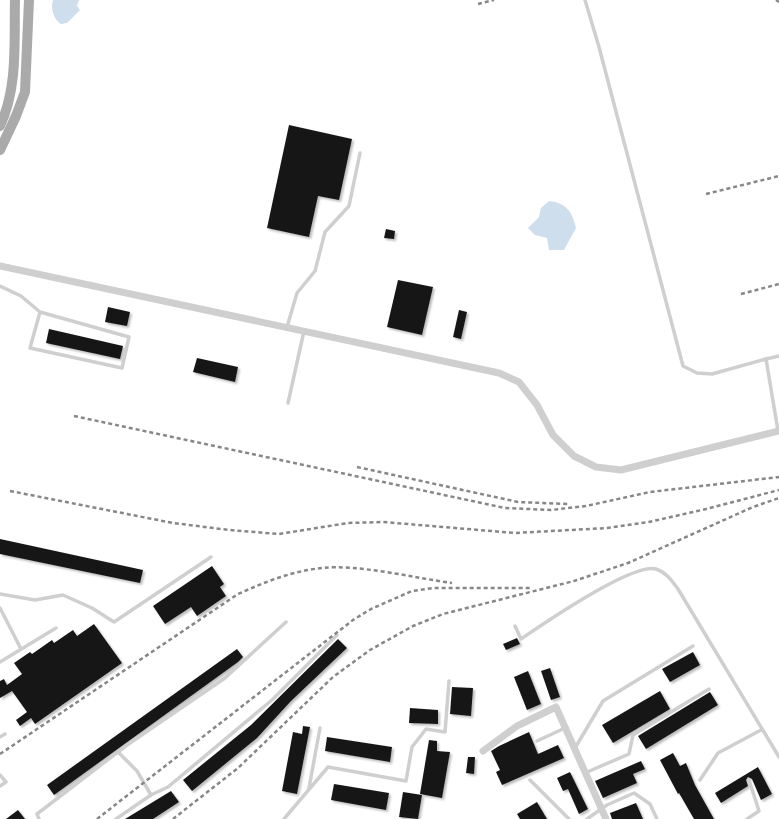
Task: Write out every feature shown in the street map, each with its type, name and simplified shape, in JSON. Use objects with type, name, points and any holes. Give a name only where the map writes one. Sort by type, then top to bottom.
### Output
[{"type":"main road","points":[[0,126],[7,110],[14,73],[15,0]]},
{"type":"main road","points":[[0,150],[16,116],[25,92],[29,0]]},
{"type":"street","points":[[0,266],[499,373],[519,382],[537,405],[553,434],[574,456],[596,467],[621,470],[779,431]]},
{"type":"street","points":[[483,751],[517,726],[556,707],[606,819]]},
{"type":"lane","points":[[585,0],[599,47],[684,366],[697,373],[712,374],[779,356]]},
{"type":"lane","points":[[287,327],[297,294],[315,271],[325,232],[349,206],[360,153]]},
{"type":"lane","points":[[0,286],[21,296],[40,312],[128,337],[122,368],[30,348],[40,312]]},
{"type":"lane","points":[[288,403],[304,331]]},
{"type":"lane","points":[[766,359],[779,431]]},
{"type":"lane","points":[[0,594],[35,600],[63,595],[92,608],[114,622],[211,557]]},
{"type":"lane","points":[[515,626],[521,639],[583,598],[615,582],[646,570],[655,569],[666,574],[678,589],[761,730],[779,757]]},
{"type":"lane","points":[[0,608],[21,649]]},
{"type":"lane","points":[[39,819],[37,814],[118,752],[225,678],[286,622]]},
{"type":"lane","points":[[0,662],[56,628]]},
{"type":"lane","points":[[116,819],[151,795],[168,787],[272,700],[337,634]]},
{"type":"lane","points":[[575,749],[602,701],[693,646]]},
{"type":"lane","points":[[284,819],[328,767],[406,781],[412,747],[421,735],[426,729],[445,732],[449,681]]},
{"type":"lane","points":[[586,773],[629,754],[633,735],[709,688]]},
{"type":"lane","points":[[309,789],[320,728]]},
{"type":"lane","points":[[537,740],[565,728]]},
{"type":"lane","points":[[700,780],[718,753],[761,730]]},
{"type":"lane","points":[[0,737],[5,734]]},
{"type":"lane","points":[[118,752],[137,771],[151,795]]},
{"type":"lane","points":[[0,775],[6,782],[0,786]]},
{"type":"lane","points":[[530,780],[569,819]]},
{"type":"lane","points":[[747,819],[759,811],[749,780]]},
{"type":"lane","points":[[587,819],[602,809],[634,793],[650,804],[656,819]]},
{"type":"water","points":[[53,0],[79,0],[77,6],[80,10],[67,23],[61,24],[56,20],[53,14]]},
{"type":"water","points":[[549,201],[560,204],[567,209],[576,228],[564,250],[549,250],[547,238],[535,235],[528,228],[539,217],[541,208]]},
{"type":"building","points":[[289,125],[352,139],[339,200],[318,196],[309,237],[267,228]]},
{"type":"building","points":[[386,229],[395,231],[394,239],[384,238]]},
{"type":"building","points":[[398,280],[433,287],[422,335],[387,327]]},
{"type":"building","points":[[108,307],[130,312],[127,326],[105,322]]},
{"type":"building","points":[[459,310],[467,312],[461,339],[453,337]]},
{"type":"building","points":[[49,329],[123,346],[120,359],[46,343]]},
{"type":"building","points":[[197,358],[238,367],[235,382],[193,372]]},
{"type":"building","points":[[0,539],[143,570],[140,583],[0,554]]},
{"type":"building","points":[[212,566],[224,584],[220,587],[226,596],[197,616],[191,607],[165,624],[153,606]]},
{"type":"building","points":[[94,624],[122,663],[35,724],[31,718],[20,726],[16,720],[27,712],[12,691],[0,698],[0,681],[4,679],[7,685],[22,674],[14,663],[30,652],[32,654],[52,640],[54,643],[73,630],[77,636]]},
{"type":"building","points":[[517,638],[520,644],[506,650],[503,644]]},
{"type":"building","points":[[338,639],[347,648],[291,701],[257,738],[192,791],[183,780],[251,725]]},
{"type":"building","points":[[237,649],[243,657],[238,662],[54,795],[47,785]]},
{"type":"building","points":[[693,652],[700,665],[670,682],[662,669]]},
{"type":"building","points":[[550,668],[560,697],[551,700],[541,671]]},
{"type":"building","points":[[528,671],[541,704],[527,710],[514,677]]},
{"type":"building","points":[[452,687],[473,688],[471,716],[450,714]]},
{"type":"building","points":[[660,691],[670,709],[613,743],[602,725]]},
{"type":"building","points":[[710,692],[718,705],[646,749],[638,736]]},
{"type":"building","points":[[410,708],[438,710],[438,724],[409,723]]},
{"type":"building","points":[[303,726],[310,727],[297,794],[282,791],[293,732],[302,734]]},
{"type":"building","points":[[529,732],[538,754],[558,745],[564,758],[502,785],[496,772],[500,770],[491,751]]},
{"type":"building","points":[[327,737],[392,747],[390,762],[325,751]]},
{"type":"building","points":[[429,740],[437,741],[437,751],[450,752],[442,798],[420,794]]},
{"type":"building","points":[[673,753],[680,766],[686,763],[695,785],[714,819],[694,819],[679,793],[678,794],[660,760]]},
{"type":"building","points":[[468,757],[475,757],[474,774],[466,773]]},
{"type":"building","points":[[641,761],[645,769],[633,774],[637,783],[603,798],[595,781]]},
{"type":"building","points":[[758,767],[772,794],[761,800],[752,779],[748,777],[746,780],[748,786],[721,803],[715,793]]},
{"type":"building","points":[[570,772],[588,809],[579,814],[568,789],[563,791],[557,778]]},
{"type":"building","points":[[334,784],[389,793],[386,810],[331,800]]},
{"type":"building","points":[[171,791],[179,802],[153,819],[125,819]]},
{"type":"building","points":[[403,792],[422,795],[418,819],[399,817]]},
{"type":"building","points":[[537,802],[547,819],[520,819],[517,814]]},
{"type":"building","points":[[636,803],[643,819],[612,819],[610,813]]},
{"type":"building","points":[[18,810],[25,819],[6,819]]},
{"type":"railway","points":[[478,4],[494,0]]},
{"type":"railway","points":[[706,194],[779,176]]},
{"type":"railway","points":[[741,294],[779,284]]},
{"type":"railway","points":[[74,416],[505,508],[551,510],[586,506],[650,492],[779,477]]},
{"type":"railway","points":[[357,467],[518,502],[568,504]]},
{"type":"railway","points":[[10,491],[173,523],[279,534],[348,523],[383,522],[515,533],[607,528],[649,522],[779,490]]},
{"type":"railway","points":[[173,819],[238,768],[333,677],[370,650],[413,626],[443,614],[574,581],[628,563],[753,507],[779,498]]},
{"type":"railway","points":[[0,754],[238,594],[269,581],[289,574],[311,569],[336,567],[387,572],[452,583]]},
{"type":"railway","points":[[97,819],[353,620],[371,609],[412,591],[433,588],[532,588]]}]
